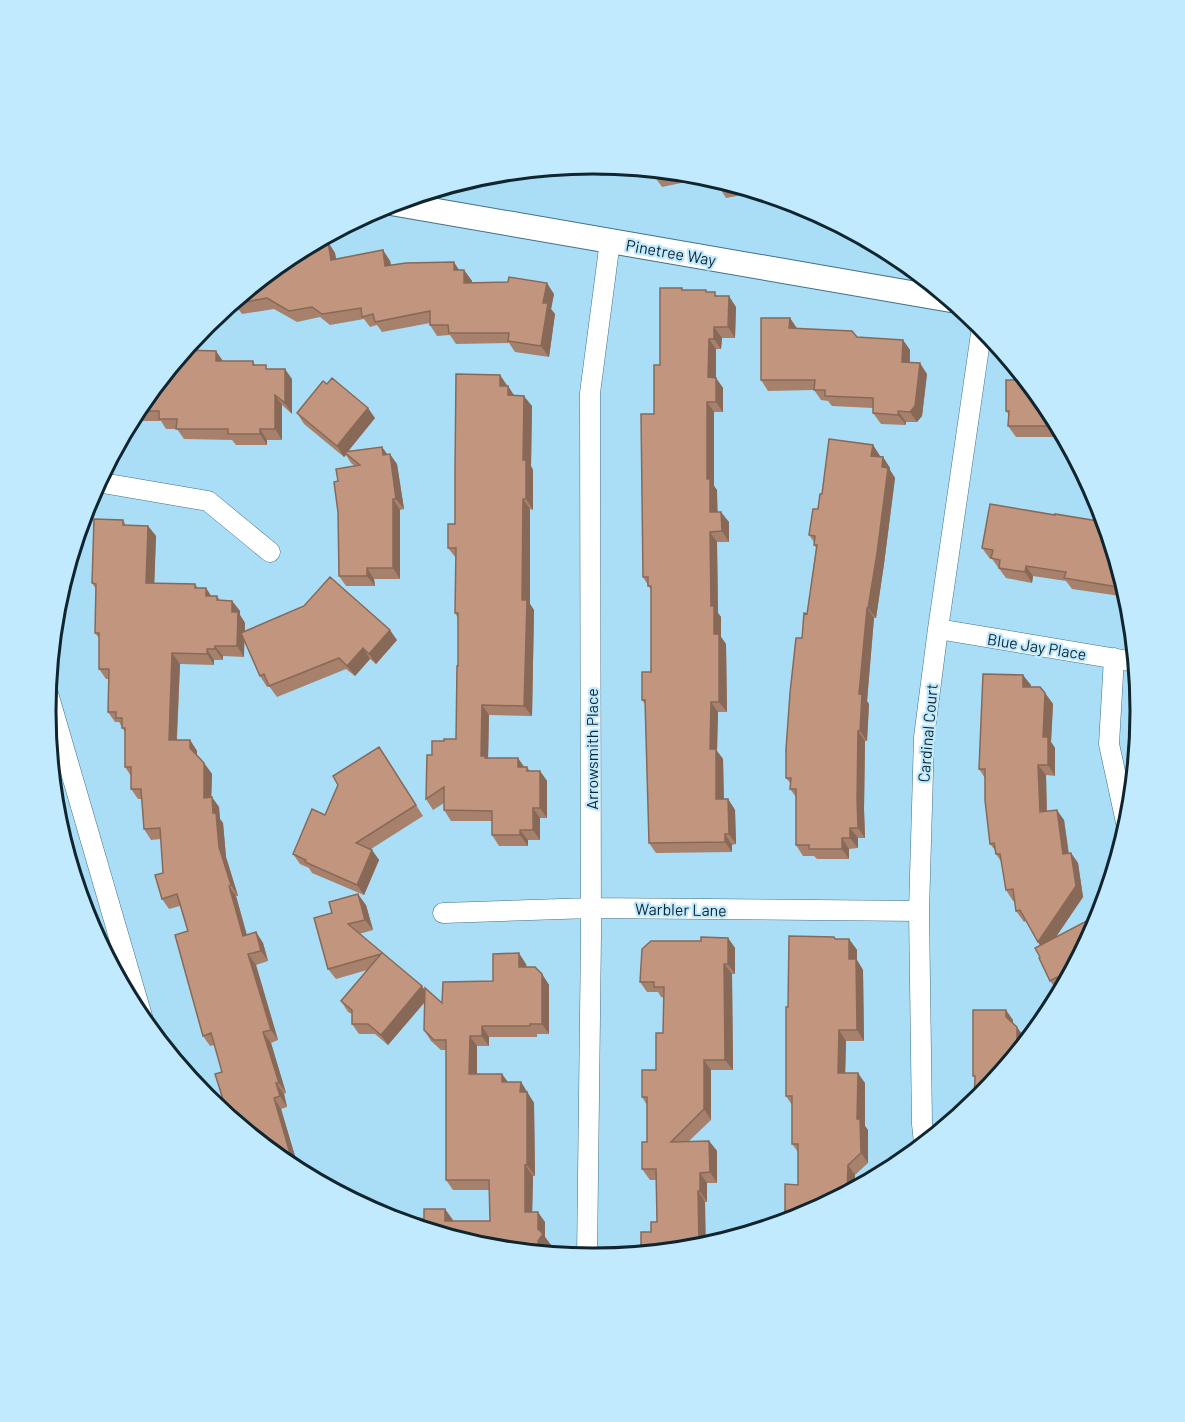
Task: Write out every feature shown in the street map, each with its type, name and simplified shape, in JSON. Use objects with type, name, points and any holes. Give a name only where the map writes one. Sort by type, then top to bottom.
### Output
[{"type":"street","name":"Pinetree Way","points":[[410,206],[934,297]]},
{"type":"street","name":"Arrowsmith Place","points":[[586,1248],[591,908],[590,393],[610,241]]},
{"type":"street","name":"Cardinal Court","points":[[923,1134],[919,911],[924,737],[980,340]]},
{"type":"street","points":[[106,484],[208,501],[270,552]]},
{"type":"street","name":"Blue Jay Place","points":[[938,629],[1127,660]]},
{"type":"street","points":[[1114,658],[1109,744],[1121,802]]},
{"type":"street","points":[[56,722],[135,991]]},
{"type":"street","name":"Warbler Lane","points":[[443,913],[591,908],[919,911]]},
{"type":"building","points":[[328,244],[331,260],[383,250],[385,266],[454,262],[454,270],[464,270],[464,283],[508,282],[509,277],[547,283],[543,303],[548,303],[541,346],[508,341],[509,333],[449,333],[448,325],[430,325],[430,311],[375,322],[373,314],[362,317],[361,308],[322,314],[312,307],[289,311],[267,298],[244,302],[294,265]]},
{"type":"building","points":[[660,288],[706,290],[706,292],[715,292],[715,296],[729,296],[728,327],[714,327],[714,339],[709,339],[708,377],[716,378],[716,402],[707,402],[707,479],[710,479],[710,512],[721,512],[722,531],[710,532],[711,606],[714,606],[714,634],[719,634],[719,702],[711,702],[710,749],[716,749],[716,799],[728,799],[729,834],[725,834],[725,842],[649,843],[645,700],[642,700],[642,672],[651,672],[651,586],[648,586],[648,577],[643,577],[641,414],[654,414],[654,365],[660,365]]},
{"type":"building","points":[[761,318],[790,318],[789,328],[852,331],[857,337],[903,340],[902,362],[920,363],[915,406],[910,412],[898,411],[898,415],[873,413],[873,398],[825,396],[825,390],[814,390],[815,380],[761,380]]},
{"type":"building","points":[[195,350],[216,351],[216,361],[253,361],[253,365],[266,365],[266,369],[285,369],[285,403],[275,395],[275,429],[260,429],[260,434],[228,434],[228,429],[176,429],[177,419],[159,419],[159,411],[147,411],[166,384]]},
{"type":"building","points":[[456,374],[500,375],[500,386],[508,386],[508,395],[524,396],[523,460],[526,460],[526,499],[523,499],[522,600],[527,600],[524,706],[482,705],[481,756],[518,758],[518,767],[527,767],[527,771],[540,771],[540,808],[533,808],[533,830],[520,830],[520,835],[492,835],[492,811],[444,810],[444,787],[426,799],[427,755],[432,755],[432,741],[456,739],[458,613],[455,613],[456,548],[448,548],[448,524],[455,524]]},
{"type":"building","points":[[332,378],[368,408],[337,446],[297,413],[323,381],[327,384]]},
{"type":"building","points":[[1006,380],[1016,380],[1048,426],[1008,426]]},
{"type":"building","points":[[829,439],[873,445],[871,456],[883,457],[882,467],[888,468],[867,608],[859,694],[862,694],[860,731],[858,731],[858,828],[850,828],[850,838],[842,838],[842,849],[809,849],[809,845],[796,845],[796,789],[790,789],[791,778],[786,778],[786,749],[796,638],[802,638],[804,613],[807,614],[817,545],[814,545],[815,536],[809,535],[813,509],[818,509],[820,494],[822,494]]},
{"type":"building","points":[[382,447],[383,455],[390,454],[396,499],[393,499],[393,568],[367,568],[367,576],[339,576],[338,512],[334,482],[338,481],[336,469],[360,465],[344,452]]},
{"type":"building","points":[[990,504],[1095,520],[1114,586],[1064,578],[1066,572],[1026,566],[1025,572],[999,568],[1000,560],[991,558],[993,550],[982,548]]},
{"type":"building","points":[[94,519],[123,520],[123,525],[148,526],[146,583],[195,584],[195,588],[206,588],[206,596],[217,596],[217,600],[232,601],[232,612],[238,612],[237,646],[215,646],[215,649],[207,649],[207,654],[172,653],[169,740],[190,740],[190,748],[204,763],[204,798],[212,797],[219,847],[243,936],[256,932],[261,951],[248,954],[271,1030],[263,1032],[279,1083],[276,1083],[280,1096],[274,1098],[290,1154],[238,1115],[224,1101],[215,1074],[222,1072],[211,1033],[203,1036],[175,935],[188,931],[177,894],[162,899],[155,875],[163,873],[160,828],[144,829],[141,789],[131,789],[131,767],[125,767],[125,728],[122,728],[122,718],[116,718],[116,712],[108,712],[109,669],[99,669],[99,633],[95,633],[96,584],[92,583]]},
{"type":"building","points":[[330,577],[390,630],[369,654],[363,648],[347,666],[339,658],[269,686],[264,674],[260,676],[241,633],[304,606]]},
{"type":"building","points":[[983,674],[1023,675],[1023,687],[1040,687],[1045,693],[1043,737],[1048,737],[1048,765],[1038,765],[1040,812],[1057,810],[1063,854],[1071,853],[1076,886],[1038,942],[1020,910],[1016,911],[1013,889],[1006,890],[1000,854],[996,854],[994,843],[990,844],[985,800],[985,769],[979,769]]},
{"type":"building","points":[[379,747],[416,805],[356,843],[372,850],[357,885],[305,862],[306,860],[293,854],[312,809],[325,815],[338,785],[333,776]]},
{"type":"building","points":[[358,894],[365,920],[348,924],[422,986],[381,1035],[368,1024],[352,1024],[352,1010],[341,1001],[381,954],[328,969],[314,918],[332,913],[329,902]]},
{"type":"building","points":[[1087,921],[1058,979],[1057,977],[1050,981],[1035,948]]},
{"type":"building","points":[[789,936],[849,939],[849,959],[856,959],[857,1030],[839,1030],[838,1073],[858,1073],[857,1119],[860,1119],[861,1153],[848,1165],[847,1183],[785,1212],[785,1184],[798,1185],[798,1144],[792,1144],[792,1096],[786,1096],[786,1007],[788,1007]]},
{"type":"building","points":[[701,937],[728,938],[728,964],[724,964],[725,1060],[704,1060],[704,1109],[671,1142],[709,1141],[710,1172],[700,1173],[700,1191],[698,1191],[699,1238],[641,1246],[641,1232],[651,1232],[651,1222],[657,1222],[656,1169],[642,1169],[642,1142],[647,1142],[647,1097],[642,1097],[642,1070],[656,1070],[656,1033],[663,1033],[664,987],[654,987],[654,982],[640,982],[642,949],[651,941],[701,941]]},
{"type":"building","points":[[519,953],[519,967],[535,967],[542,974],[542,1024],[482,1026],[482,1036],[470,1036],[469,1074],[502,1074],[502,1082],[521,1082],[520,1092],[527,1092],[525,1212],[538,1212],[538,1229],[543,1234],[538,1241],[538,1245],[488,1238],[412,1217],[424,1219],[424,1209],[445,1209],[445,1221],[490,1221],[489,1180],[446,1180],[446,1040],[434,1040],[424,1030],[425,988],[442,1003],[443,982],[493,981],[493,954]]},
{"type":"building","points":[[973,1010],[1006,1010],[1006,1017],[1017,1027],[1017,1040],[975,1088],[975,1076],[973,1076]]}]
